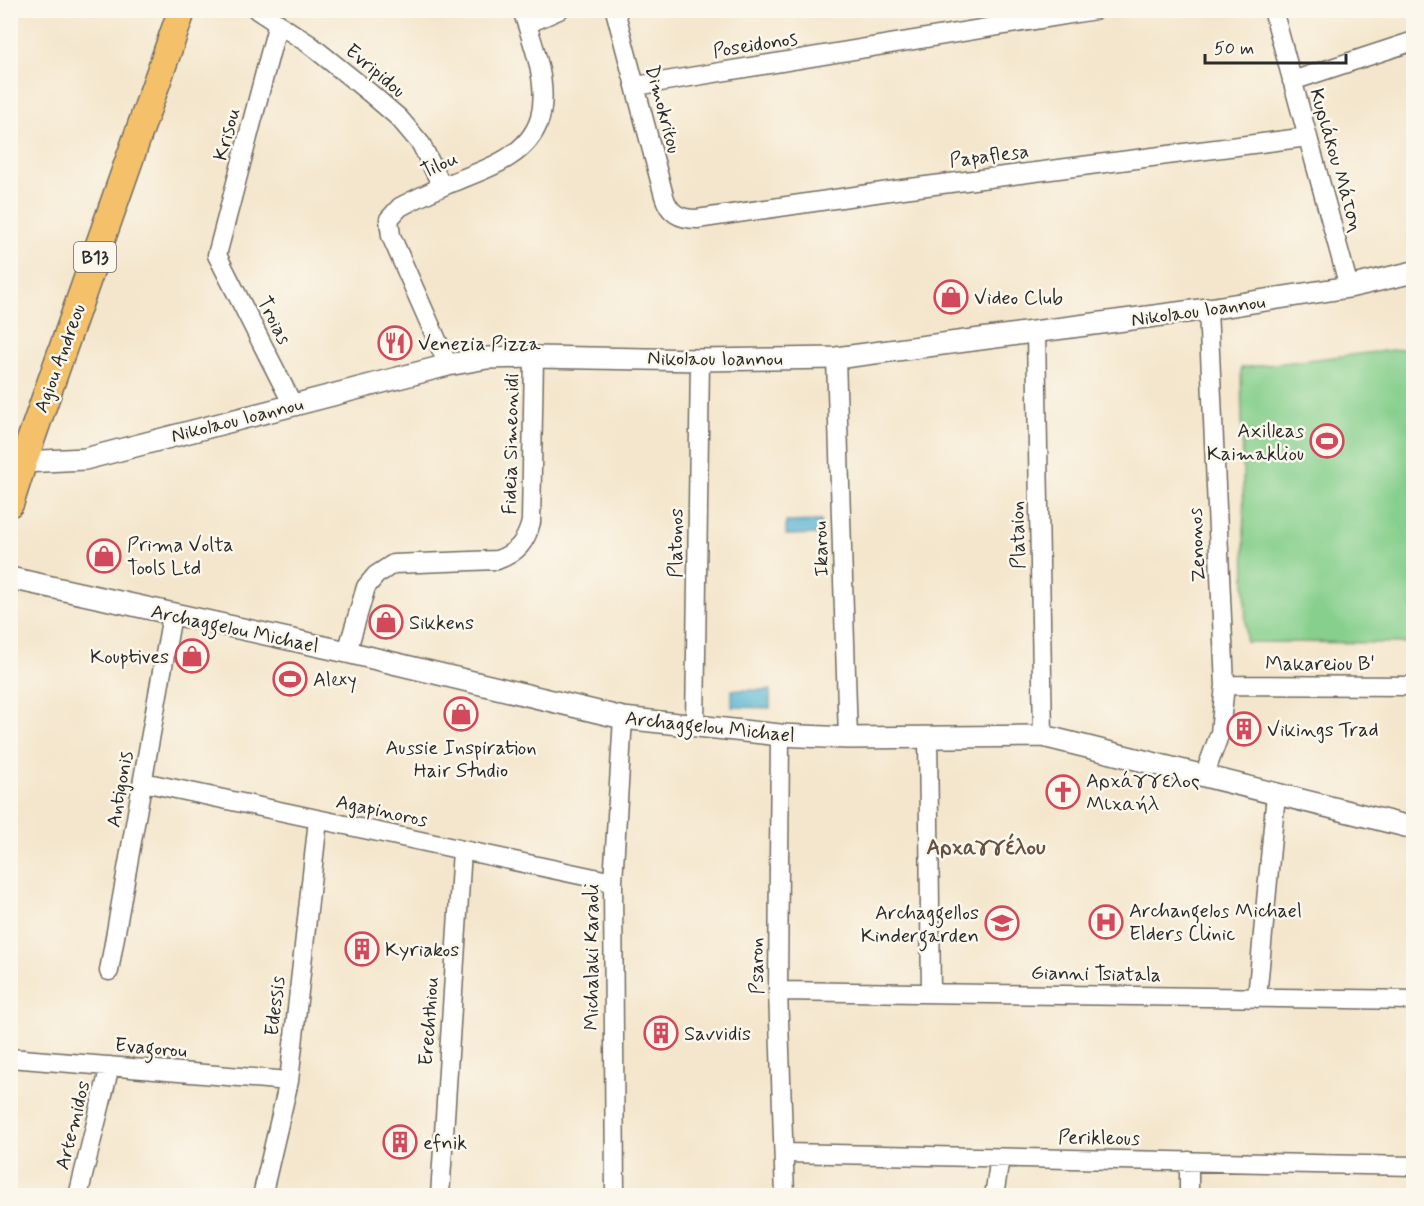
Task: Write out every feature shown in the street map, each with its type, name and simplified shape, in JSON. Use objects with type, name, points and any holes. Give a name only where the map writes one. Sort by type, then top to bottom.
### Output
[{"type":"main road","name":"Agiou Andreou","points":[[10,503],[182,10]]},
{"type":"street","name":"Evripidou","points":[[257,10],[309,44],[399,118],[421,144],[442,186]]},
{"type":"street","points":[[524,17],[559,10]]},
{"type":"street","name":"Dimokritou","points":[[615,10],[664,196],[671,211],[677,215]]},
{"type":"street","name":"Poseidonos","points":[[636,86],[893,45],[989,18],[1095,10]]},
{"type":"street","name":"Κυριάκου Μάτση","points":[[1273,10],[1349,287]]},
{"type":"street","name":"Tilou","points":[[448,365],[391,236],[389,219],[400,207],[442,186],[497,164],[529,140],[542,106],[538,67],[524,17]]},
{"type":"street","name":"Krisou","points":[[217,255],[278,23]]},
{"type":"street","points":[[1292,81],[1413,41]]},
{"type":"street","name":"Papaflesa","points":[[677,215],[697,219],[903,189],[1308,137]]},
{"type":"street","name":"Troias","points":[[217,255],[293,405]]},
{"type":"street","name":"Nikolaou Ioannou","points":[[23,462],[85,459],[448,365],[487,358],[700,360],[836,358],[1208,309],[1349,287],[1413,272]]},
{"type":"street","name":"Zenonos","points":[[1204,776],[1220,733],[1225,685],[1208,309]]},
{"type":"street","name":"Plataion","points":[[1036,333],[1043,736]]},
{"type":"street","name":"Fideia Simeonidi","points":[[347,652],[366,587],[381,571],[393,564],[497,561],[512,554],[525,540],[531,522],[534,357]]},
{"type":"street","name":"Ikarou","points":[[836,358],[848,738]]},
{"type":"street","name":"Platonos","points":[[695,726],[700,360]]},
{"type":"street","name":"Archaggelou Michael","points":[[10,578],[347,652],[623,718],[780,735],[848,738],[1043,736],[1413,828]]},
{"type":"street","name":"Antigonis","points":[[109,971],[172,615]]},
{"type":"street","name":"Makareiou B'","points":[[1225,685],[1413,686]]},
{"type":"street","name":"Michalaki Karaoli","points":[[615,1196],[613,882],[623,718]]},
{"type":"street","name":"Psaron","points":[[780,735],[778,991],[785,1196]]},
{"type":"street","points":[[928,738],[931,993]]},
{"type":"street","name":"Agapinoros","points":[[142,782],[613,882]]},
{"type":"street","points":[[1257,998],[1276,794]]},
{"type":"street","name":"Edessis","points":[[262,1196],[288,1081],[318,820]]},
{"type":"street","name":"Erechthiou","points":[[440,1196],[462,850]]},
{"type":"street","name":"Gianni Tsiatala","points":[[778,991],[1413,1000]]},
{"type":"street","name":"Evagorou","points":[[10,1058],[288,1081]]},
{"type":"street","name":"Artemidos","points":[[78,1196],[110,1066]]},
{"type":"street","name":"Perikleous","points":[[784,1153],[1413,1166]]},
{"type":"street","points":[[994,1196],[1000,1158]]},
{"type":"street","points":[[1189,1161],[1189,1196]]},
{"type":"green space","name":"Axilleas Kaimakliou","points":[[1409,348],[1413,643],[1246,642],[1241,368]]},
{"type":"water","points":[[821,521],[821,534],[786,535],[786,522]]},
{"type":"water","points":[[732,690],[770,690],[770,708],[732,707]]},
{"type":"place","name":"Video Club","points":[[951,297]]},
{"type":"place","name":"Venezia Pizza","points":[[395,343]]},
{"type":"place","name":"Axilleas Kaimakliou","points":[[1327,441]]},
{"type":"place","name":"Prima Volta Tools Ltd","points":[[104,556]]},
{"type":"place","name":"Sikkens","points":[[386,622]]},
{"type":"place","name":"Kouptives","points":[[192,656]]},
{"type":"place","name":"Alexy","points":[[290,679]]},
{"type":"place","name":"Aussie Inspiration Hair Studio","points":[[461,714]]},
{"type":"place","name":"Vikings Trad","points":[[1244,729]]},
{"type":"place","name":"Αρχάγγελος Μιχαήλ","points":[[1063,792]]},
{"type":"place","name":"Archangelos Michael Elders Clinic","points":[[1106,922]]},
{"type":"place","name":"Archaggellos Kindergarden","points":[[1002,923]]},
{"type":"place","name":"Kyriakos","points":[[362,949]]},
{"type":"place","name":"Savvidis","points":[[661,1033]]},
{"type":"place","name":"efnik","points":[[400,1142]]},
{"type":"district","name":"Αρχαγγέλου","points":[[986,847]]}]
